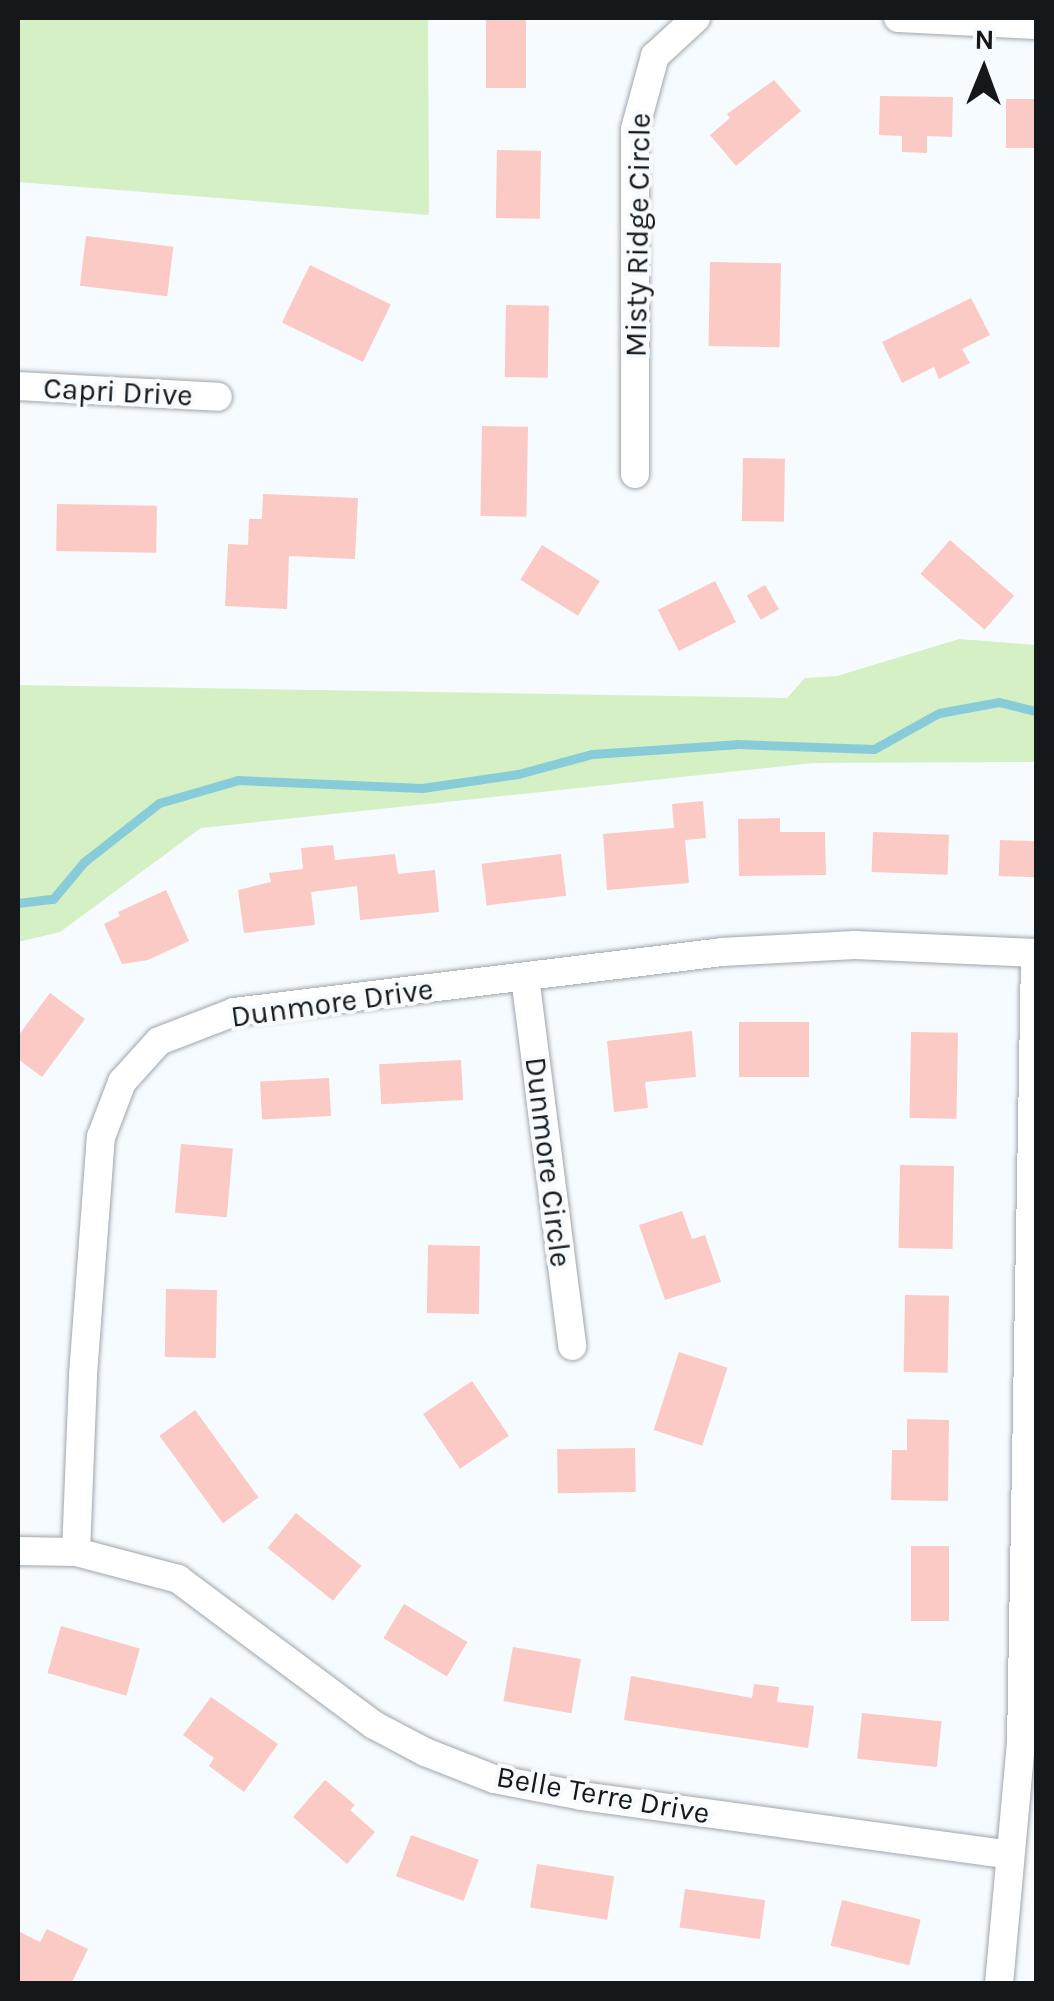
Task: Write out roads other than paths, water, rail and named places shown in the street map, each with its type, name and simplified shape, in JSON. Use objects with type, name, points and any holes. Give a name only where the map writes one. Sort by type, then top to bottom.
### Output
[{"type":"street","name":"Misty Ridge Circle","points":[[635,474],[636,129],[655,56],[696,18]]},
{"type":"street","points":[[898,18],[1036,24]]},
{"type":"street","name":"Capri Drive","points":[[18,386],[218,397]]},
{"type":"street","name":"Dunmore Drive","points":[[76,1552],[83,1375],[101,1137],[122,1082],[159,1041],[234,1012],[740,951],[855,946],[1036,953]]},
{"type":"street","points":[[1000,1984],[1030,1598],[1036,953]]},
{"type":"street","name":"Dunmore Circle","points":[[525,978],[572,1346]]},
{"type":"street","name":"Belle Terre Drive","points":[[18,1550],[76,1552],[178,1579],[374,1725],[425,1752],[494,1779],[582,1796],[1008,1854]]},
{"type":"waterway","points":[[18,903],[53,899],[84,862],[159,803],[238,780],[422,788],[518,774],[592,754],[737,744],[874,749],[939,713],[999,702],[1036,711]]}]
